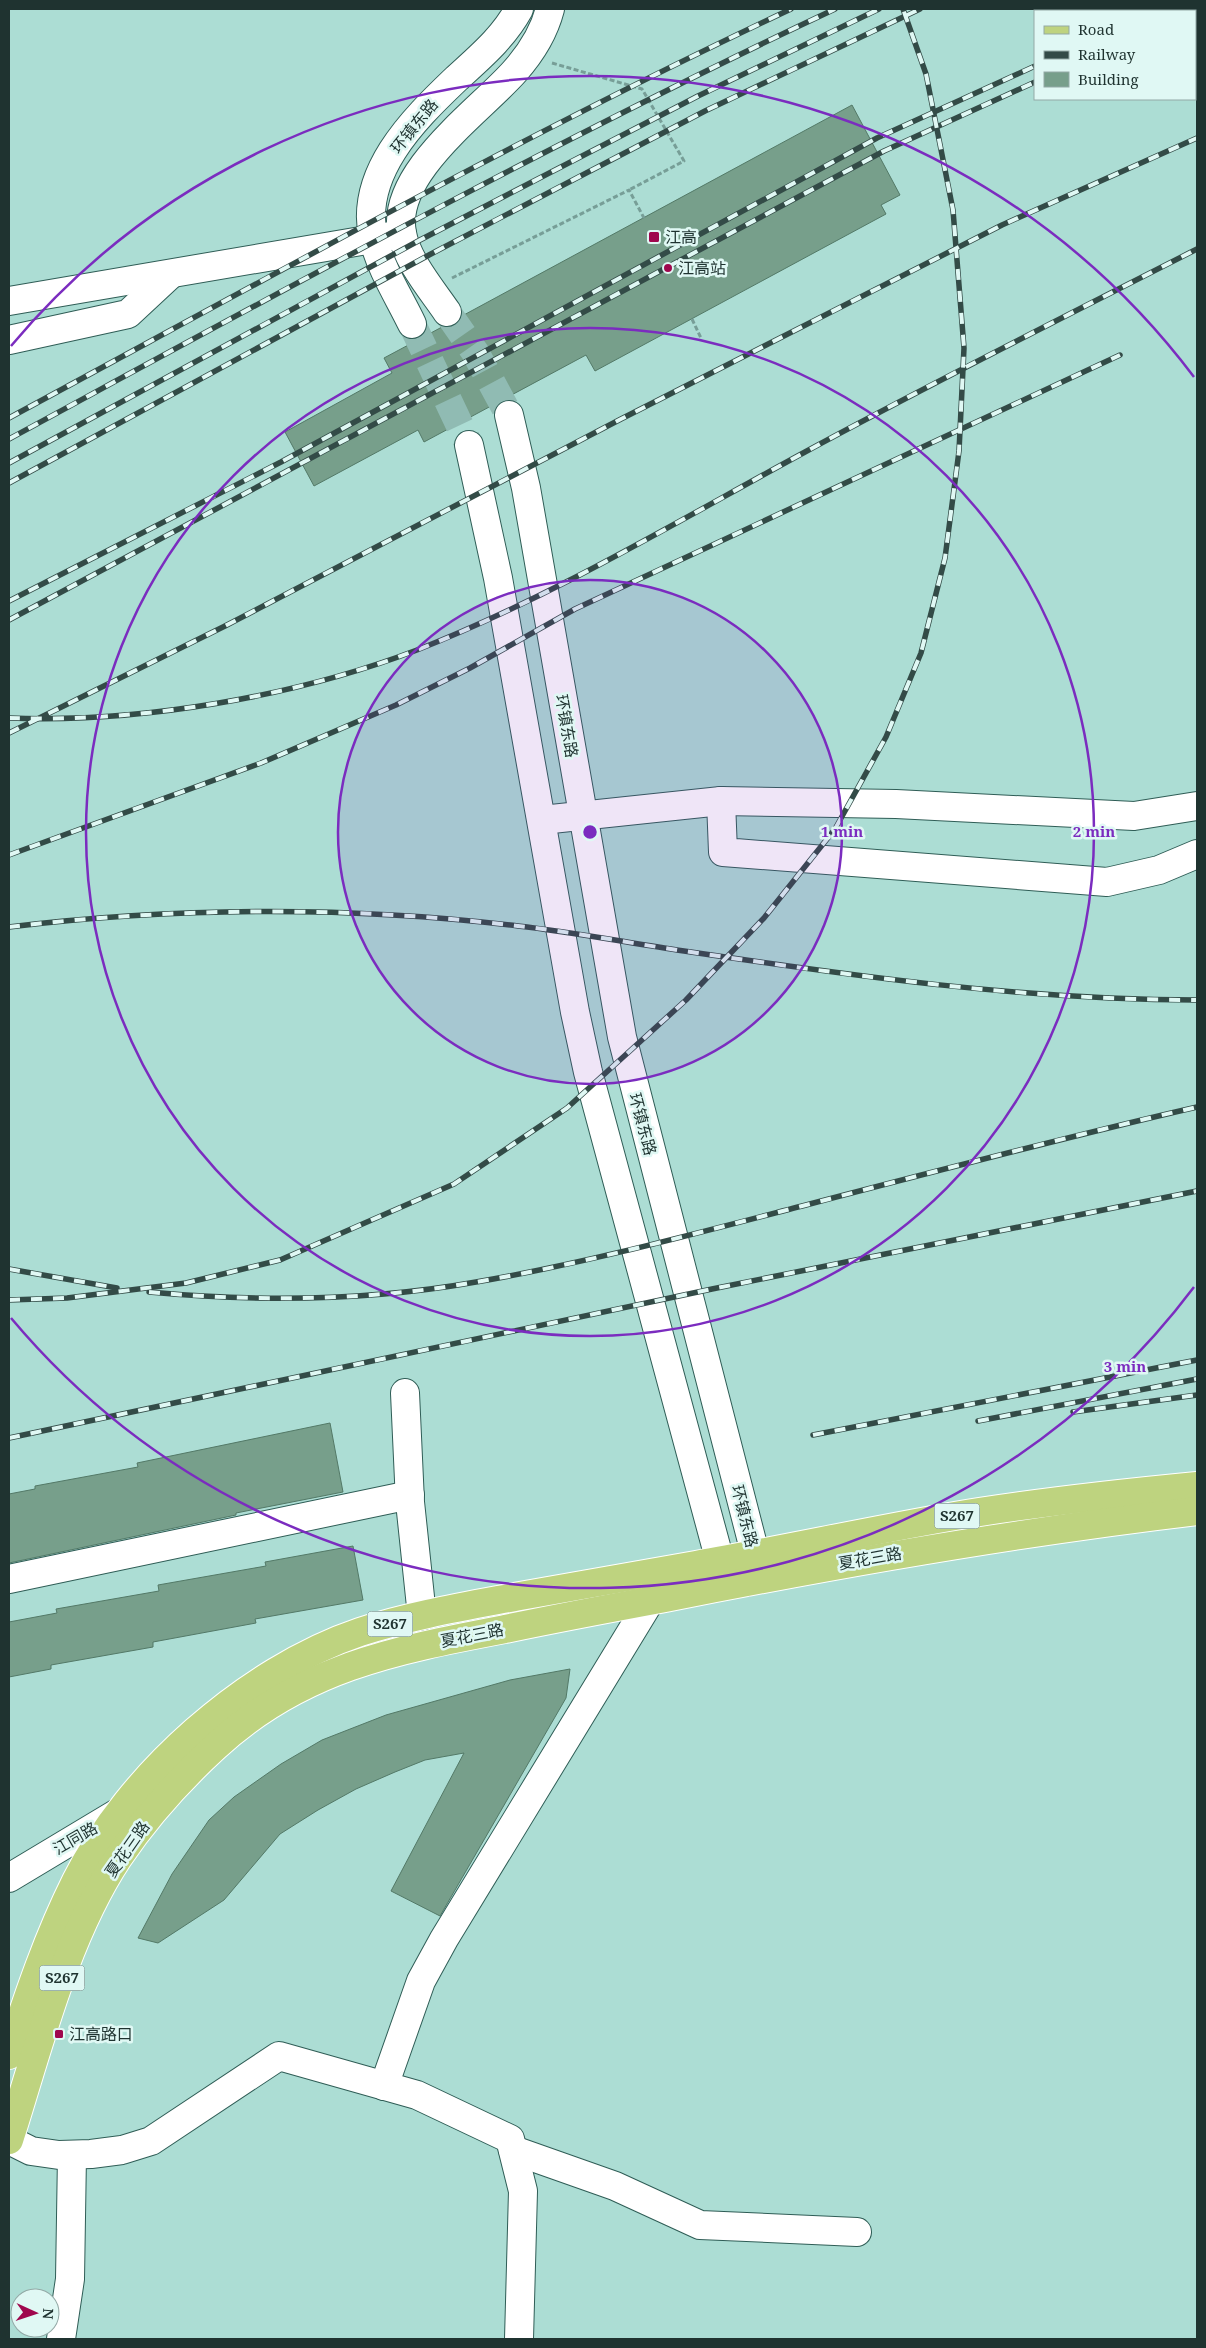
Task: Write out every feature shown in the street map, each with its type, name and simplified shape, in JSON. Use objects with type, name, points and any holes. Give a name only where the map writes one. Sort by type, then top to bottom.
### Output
[{"type":"main road","name":"夏花三路","points":[[11,2033],[76,1880],[130,1819],[194,1732],[231,1701],[265,1678],[337,1641],[361,1632],[422,1616],[952,1516],[1197,1486]]},
{"type":"main road","name":"夏花三路","points":[[9,2140],[58,1990],[82,1927],[117,1860],[130,1819],[185,1776],[234,1731],[261,1711],[334,1671],[380,1655],[412,1648],[885,1555],[1079,1525],[1197,1511]]},
{"type":"street","name":"环镇东路","points":[[412,324],[374,241],[371,214],[373,196],[379,175],[403,135],[435,99],[507,30],[519,9]]},
{"type":"street","name":"环镇东路","points":[[447,312],[414,263],[402,234],[401,219],[408,193],[419,172],[451,133],[515,72],[534,48],[550,9]]},
{"type":"street","points":[[9,301],[374,241],[402,234]]},
{"type":"street","points":[[9,340],[128,314],[171,274]]},
{"type":"street","name":"环镇东路","points":[[508,415],[526,488],[610,982],[624,1045],[754,1553],[745,1582],[720,1561]]},
{"type":"street","points":[[469,445],[497,569],[575,1012],[588,1072],[720,1561]]},
{"type":"street","points":[[721,801],[724,852],[1107,882],[1160,870],[1197,854]]},
{"type":"street","points":[[542,820],[721,801],[896,804],[1134,816],[1197,806]]},
{"type":"street","points":[[405,1392],[410,1495],[422,1616]]},
{"type":"street","points":[[9,1579],[410,1495]]},
{"type":"street","points":[[384,2086],[421,1981],[439,1947],[650,1601]]},
{"type":"street","name":"江同路","points":[[9,1878],[130,1819]]},
{"type":"street","points":[[9,2140],[31,2151],[72,2155],[122,2150],[151,2141],[279,2056],[417,2095],[510,2139],[523,2192],[519,2339]]},
{"type":"street","points":[[513,2150],[615,2186],[700,2225],[856,2232]]},
{"type":"street","points":[[62,2339],[70,2279],[72,2155]]},
{"type":"path","points":[[431,289],[629,190],[684,160],[642,89],[527,56]]},
{"type":"path","points":[[629,190],[644,218]]},
{"type":"path","points":[[692,319],[701,338]]},
{"type":"building","name":"江高站","points":[[852,105],[900,195],[881,205],[886,214],[595,371],[586,355],[424,442],[418,430],[314,486],[285,432],[392,373],[384,358],[442,327],[456,325],[462,316]]},
{"type":"building","points":[[330,1423],[343,1492],[236,1513],[236,1515],[9,1563],[9,1494],[35,1489],[35,1486],[138,1467],[137,1463]]},
{"type":"building","points":[[353,1546],[363,1600],[255,1619],[256,1623],[153,1642],[153,1647],[51,1665],[51,1669],[9,1677],[9,1622],[57,1613],[56,1609],[159,1591],[158,1585],[266,1566],[265,1562]]},
{"type":"building","points":[[570,1669],[566,1698],[440,1916],[391,1891],[464,1753],[425,1760],[356,1789],[318,1810],[280,1834],[224,1900],[158,1943],[138,1938],[172,1874],[209,1820],[234,1797],[281,1764],[322,1740],[386,1715],[510,1680]]},
{"type":"tunnel","points":[[447,312],[475,352],[509,415]]},
{"type":"tunnel","points":[[412,324],[469,445]]},
{"type":"railway","points":[[9,418],[495,156],[791,9]]},
{"type":"railway","points":[[9,439],[522,164],[730,59],[835,9]]},
{"type":"railway","points":[[9,463],[420,240],[698,96],[879,9]]},
{"type":"railway","points":[[9,1300],[67,1298],[186,1283],[280,1260],[454,1184],[567,1108],[686,1000],[764,918],[835,829],[886,737],[921,653],[945,558],[959,451],[964,348],[953,210],[926,74],[903,9]]},
{"type":"railway","points":[[9,483],[429,255],[705,111],[920,9]]},
{"type":"railway","points":[[9,601],[281,462],[877,138],[1034,66]]},
{"type":"railway","points":[[9,620],[884,151],[1034,82]]},
{"type":"railway","points":[[9,733],[225,626],[621,419],[1002,225],[1197,138]]},
{"type":"railway","points":[[9,718],[111,716],[216,704],[320,681],[370,667],[417,650],[467,629],[566,582],[902,400],[1197,249]]},
{"type":"railway","points":[[9,855],[261,763],[396,705],[470,668],[575,609],[1120,355]]},
{"type":"railway","points":[[9,927],[71,920],[199,913],[264,911],[392,915],[456,919],[539,928],[663,948],[940,985],[1068,996],[1197,1000]]},
{"type":"railway","points":[[149,1292],[231,1297],[313,1298],[395,1293],[476,1282],[642,1247],[1001,1154],[1197,1107]]},
{"type":"railway","points":[[9,1438],[712,1289],[1197,1191]]},
{"type":"railway","points":[[9,1269],[117,1288]]},
{"type":"railway","points":[[813,1435],[1197,1360]]},
{"type":"railway","points":[[978,1421],[1197,1379]]},
{"type":"railway","points":[[1073,1412],[1197,1395]]},
{"type":"place","name":"江高","points":[[654,237]]},
{"type":"place","name":"江高站","points":[[668,268]]},
{"type":"place","name":"江高路口","points":[[59,2034]]}]
